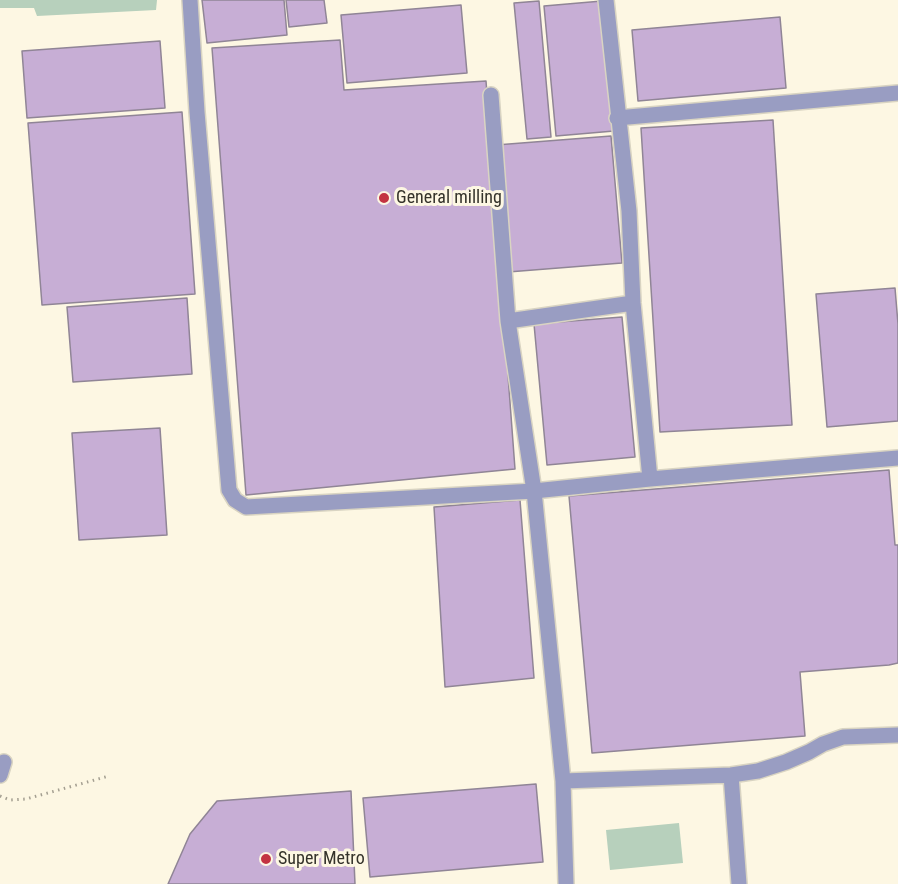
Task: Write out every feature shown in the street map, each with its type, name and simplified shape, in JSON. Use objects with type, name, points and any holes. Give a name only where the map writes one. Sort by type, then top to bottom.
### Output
[{"type":"lane","points":[[190,0],[198,124],[229,490],[235,500],[246,507],[534,491],[898,458]]},
{"type":"lane","points":[[606,0],[628,211],[633,303],[650,479]]},
{"type":"lane","points":[[618,118],[898,93]]},
{"type":"lane","points":[[491,94],[508,321],[534,491],[563,781],[566,884]]},
{"type":"lane","points":[[508,321],[633,303]]},
{"type":"lane","points":[[563,781],[731,775],[759,771],[843,738],[898,735]]},
{"type":"lane","points":[[731,775],[739,884]]},
{"type":"path","points":[[0,796],[10,800],[26,799],[110,776]]},
{"type":"green space","points":[[0,0],[157,0],[156,10],[37,16],[34,8],[0,8]]},
{"type":"green space","points":[[679,823],[683,863],[610,870],[606,830]]},
{"type":"building","points":[[202,0],[284,0],[287,35],[207,43]]},
{"type":"building","points":[[286,0],[324,0],[327,23],[289,27]]},
{"type":"building","points":[[539,1],[551,137],[527,139],[514,3]]},
{"type":"building","points":[[602,1],[614,131],[556,136],[544,6]]},
{"type":"building","points":[[461,5],[467,73],[347,83],[341,15]]},
{"type":"building","points":[[780,17],[786,88],[638,101],[632,30]]},
{"type":"building","points":[[340,40],[344,90],[486,81],[515,469],[246,495],[212,48]]},
{"type":"building","points":[[160,41],[165,108],[27,118],[22,51]]},
{"type":"building","points":[[182,112],[195,294],[42,305],[28,123]]},
{"type":"building","points":[[773,120],[792,425],[660,432],[641,128]]},
{"type":"building","points":[[611,136],[622,263],[508,272],[496,145]]},
{"type":"building","points":[[895,288],[898,324],[898,421],[827,427],[816,294]]},
{"type":"building","points":[[187,298],[192,374],[73,382],[67,307]]},
{"type":"building","points":[[622,317],[635,457],[547,465],[534,324]]},
{"type":"building","points":[[160,428],[167,535],[79,540],[72,433]]},
{"type":"building","points":[[889,470],[895,545],[898,545],[898,663],[800,672],[805,736],[592,753],[569,496]]},
{"type":"building","points":[[520,500],[534,678],[445,687],[434,507]]},
{"type":"building","points":[[536,784],[543,862],[370,877],[363,798]]},
{"type":"building","name":"Super Metro","points":[[351,791],[355,884],[168,884],[190,834],[217,801]]},
{"type":"place","name":"General milling","points":[[384,198]]},
{"type":"place","name":"Super Metro","points":[[266,859]]}]
